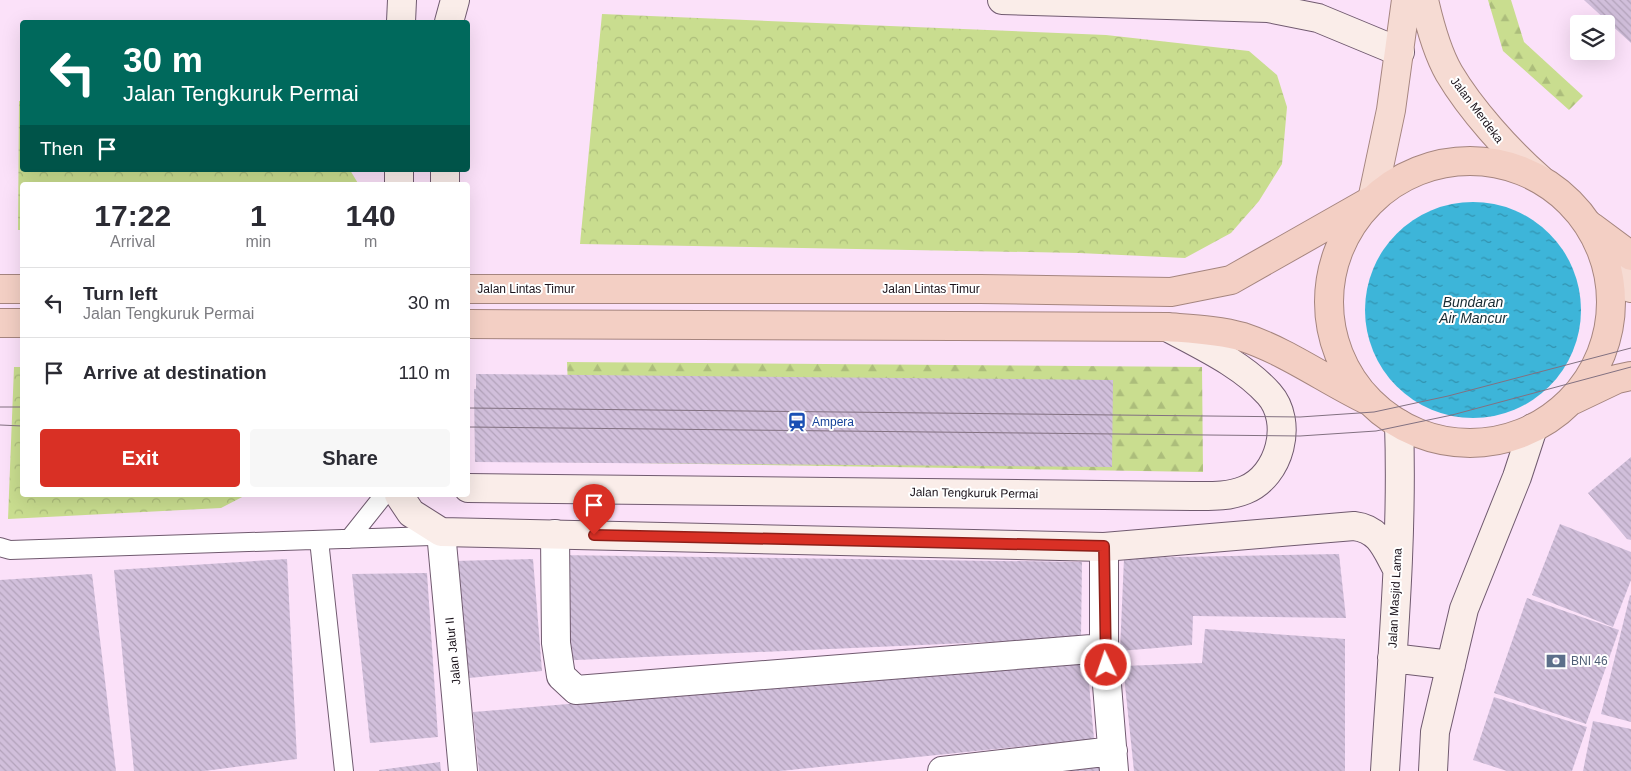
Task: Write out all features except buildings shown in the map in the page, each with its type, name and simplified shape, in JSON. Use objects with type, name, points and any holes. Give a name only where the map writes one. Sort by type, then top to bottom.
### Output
[{"type":"highway","points":[[470,324],[794,324],[1167,327],[1198,329],[1242,337],[1282,354],[1369,401],[1398,424],[1419,434],[1442,441],[1472,443],[1511,440],[1557,413],[1570,401],[1593,371],[1608,335],[1611,316],[1610,278],[1598,242],[1589,225],[1570,202],[1540,179],[1520,169],[1498,163],[1475,160],[1431,164],[1390,186],[1372,200],[1349,229],[1334,263],[1328,300],[1333,338],[1347,372],[1369,401]]},
{"type":"highway","name":"Jalan Lintas Timur","points":[[470,289],[1171,292],[1231,280],[1372,200]]},
{"type":"highway","points":[[1589,225],[1631,256]]},
{"type":"highway","points":[[0,288],[20,288]]},
{"type":"highway","points":[[0,323],[20,323]]},
{"type":"highway","points":[[1570,401],[1617,380],[1631,376]]},
{"type":"main road","points":[[401,20],[402,0]]},
{"type":"main road","points":[[450,20],[455,0]]},
{"type":"main road","points":[[1002,0],[1268,8],[1318,18],[1400,52]]},
{"type":"main road","points":[[1372,200],[1400,52],[1406,0]]},
{"type":"main road","name":"Jalan Merdeka","points":[[1424,0],[1427,14],[1449,73],[1512,154],[1540,179]]},
{"type":"main road","points":[[1589,225],[1631,288]]},
{"type":"main road","name":"Jalan Tengkuruk Permai","points":[[470,488],[1192,496],[1226,496],[1246,490],[1259,480],[1272,464],[1281,443],[1282,426],[1280,410],[1269,394],[1236,367],[1167,327]]},
{"type":"main road","name":"Jalan Masjid Lama","points":[[1385,771],[1397,569],[1400,472],[1398,424]]},
{"type":"main road","points":[[1433,771],[1435,732],[1464,609],[1517,477],[1533,428]]},
{"type":"main road","points":[[1244,535],[1246,490]]},
{"type":"main road","points":[[400,497],[411,513],[441,532],[1104,546],[1354,526],[1366,527],[1375,533],[1397,569]]},
{"type":"main road","points":[[1392,658],[1451,665]]},
{"type":"street","name":"Jalan Jalur II","points":[[441,532],[463,771]]},
{"type":"street","points":[[555,534],[556,643],[561,676],[576,690],[1104,648]]},
{"type":"street","points":[[942,771],[1114,761],[1104,648],[1104,546]]},
{"type":"lane","points":[[349,539],[382,497]]},
{"type":"lane","points":[[0,548],[10,550],[432,536],[441,532]]},
{"type":"lane","points":[[319,540],[344,771]]},
{"type":"green space","points":[[1488,0],[1511,0],[1524,42],[1583,96],[1569,110],[1503,51]]},
{"type":"green space","points":[[602,14],[1106,35],[1249,51],[1277,75],[1287,107],[1282,164],[1259,201],[1231,233],[1185,258],[1079,253],[580,244]]},
{"type":"green space","points":[[19,101],[20,172],[351,172],[357,182],[20,182],[20,230],[18,230]]},
{"type":"green space","points":[[567,362],[1202,367],[1203,472],[571,462]]},
{"type":"green space","points":[[14,367],[20,367],[20,497],[242,497],[221,508],[8,519]]},
{"type":"water","name":"Bundaran Air Mancur","points":[[1473,202],[1494,204],[1514,210],[1533,220],[1549,234],[1563,250],[1573,269],[1579,289],[1581,310],[1579,331],[1573,351],[1563,370],[1549,386],[1533,400],[1514,410],[1494,416],[1473,418],[1452,416],[1432,410],[1413,400],[1397,386],[1383,370],[1373,351],[1367,331],[1365,310],[1367,289],[1373,269],[1383,250],[1397,234],[1413,220],[1432,210],[1452,204]]},
{"type":"tram line","points":[[470,408],[1300,417],[1374,412],[1448,396],[1631,348]]},
{"type":"tram line","points":[[470,427],[1300,436],[1376,431],[1452,415],[1631,367]]},
{"type":"tram line","points":[[0,407],[20,407]]},
{"type":"tram line","points":[[0,425],[20,426]]},
{"type":"place","name":"Ampera","points":[[797,422]]},
{"type":"place","name":"BNI 46","points":[[1556,661]]},
{"type":"route","points":[[594,535],[1104,546],[1104,648],[1106,665]]}]
